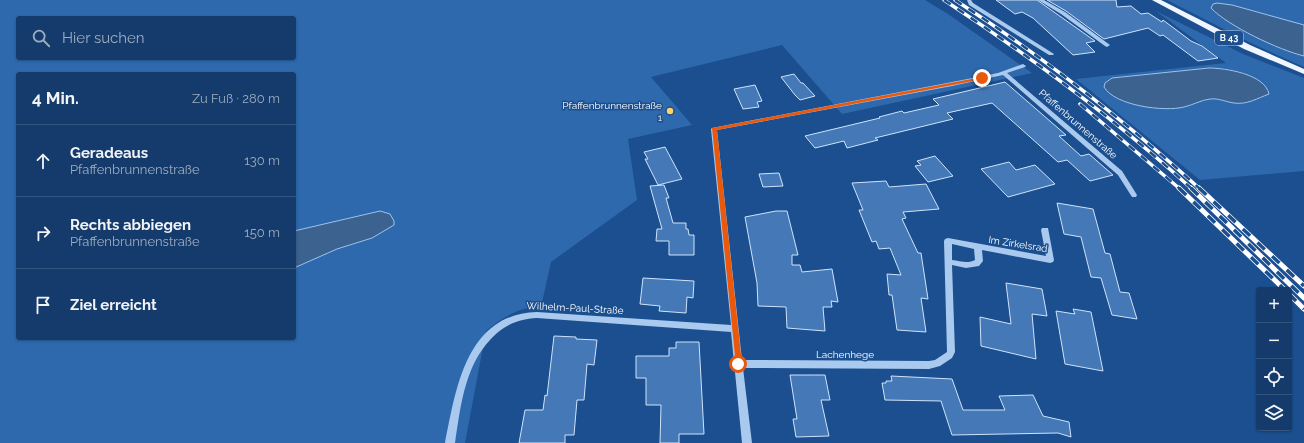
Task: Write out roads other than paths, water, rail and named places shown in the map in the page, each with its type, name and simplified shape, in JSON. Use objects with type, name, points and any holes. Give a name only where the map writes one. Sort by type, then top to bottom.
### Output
[{"type":"main road","name":"B 43","points":[[1156,0],[1247,47],[1304,72]]},
{"type":"street","points":[[969,0],[971,4],[1051,54]]},
{"type":"street","points":[[1040,0],[1063,13],[1107,45]]},
{"type":"street","points":[[747,443],[714,129],[937,87],[1004,73],[1023,66]]},
{"type":"street","name":"Pfaffenbrunnenstraße","points":[[1004,73],[1120,173],[1134,194]]},
{"type":"street","name":"Im Zirkelsrad","points":[[949,356],[951,352],[948,241],[1050,260],[1045,230]]},
{"type":"street","name":"Im Zirkelsrad","points":[[949,262],[966,265],[976,264],[978,261],[978,247]]},
{"type":"street","name":"Wilhelm-Paul-Straße","points":[[450,443],[465,374],[474,354],[483,340],[494,330],[517,317],[536,315],[735,329]]},
{"type":"street","name":"Lachenhege","points":[[738,364],[929,365],[938,364],[949,356]]},
{"type":"railway","points":[[944,0],[1040,66],[1103,113],[1192,189]]},
{"type":"railway","points":[[955,0],[1019,43],[1081,89],[1112,113],[1200,189]]},
{"type":"railway","points":[[1080,104],[1180,189]]},
{"type":"railway","points":[[1179,188],[1282,287]]},
{"type":"railway","points":[[1191,188],[1304,298]]},
{"type":"railway","points":[[1199,188],[1304,286]]},
{"type":"railway","points":[[1292,297],[1304,309]]},
{"type":"place","name":"Pfaffenbrunnenstraße 1","points":[[670,111]]}]
